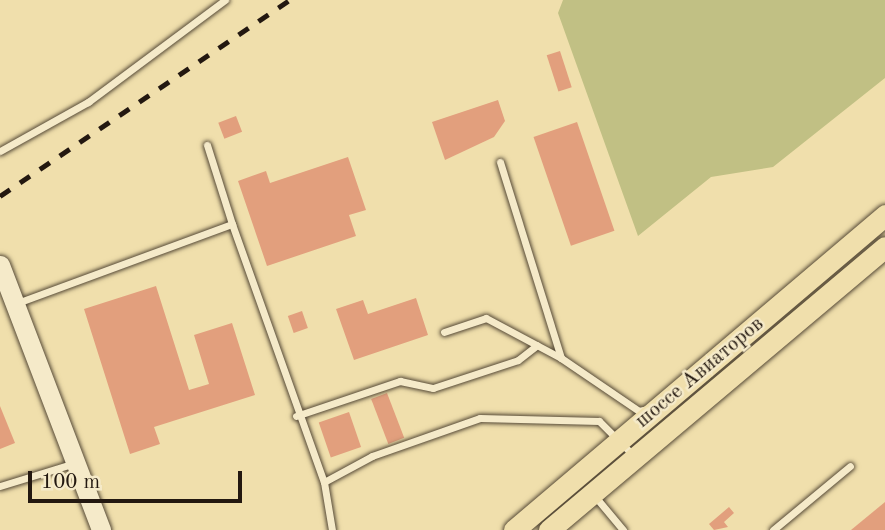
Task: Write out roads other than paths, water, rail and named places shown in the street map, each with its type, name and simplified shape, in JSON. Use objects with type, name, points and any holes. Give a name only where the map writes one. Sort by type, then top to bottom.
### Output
[{"type":"main road","name":"шоссе Авиаторов","points":[[514,530],[885,215]]},
{"type":"main road","name":"шоссе Авиаторов","points":[[549,530],[885,247]]},
{"type":"main road","points":[[0,265],[102,530]]},
{"type":"lane","points":[[0,151],[88,102],[225,0]]},
{"type":"lane","points":[[207,145],[296,416],[324,482],[332,530]]},
{"type":"lane","points":[[500,162],[561,358]]},
{"type":"lane","points":[[15,303],[232,224]]},
{"type":"lane","points":[[444,332],[486,318],[561,358],[639,411],[664,404]]},
{"type":"lane","points":[[296,416],[400,381],[433,388],[518,360],[537,345]]},
{"type":"lane","points":[[324,482],[372,456],[480,418],[599,421],[635,457]]},
{"type":"lane","points":[[0,486],[76,463]]},
{"type":"lane","points":[[773,530],[850,466]]},
{"type":"lane","points":[[593,493],[623,530]]},
{"type":"railway","points":[[0,196],[290,0]]}]
